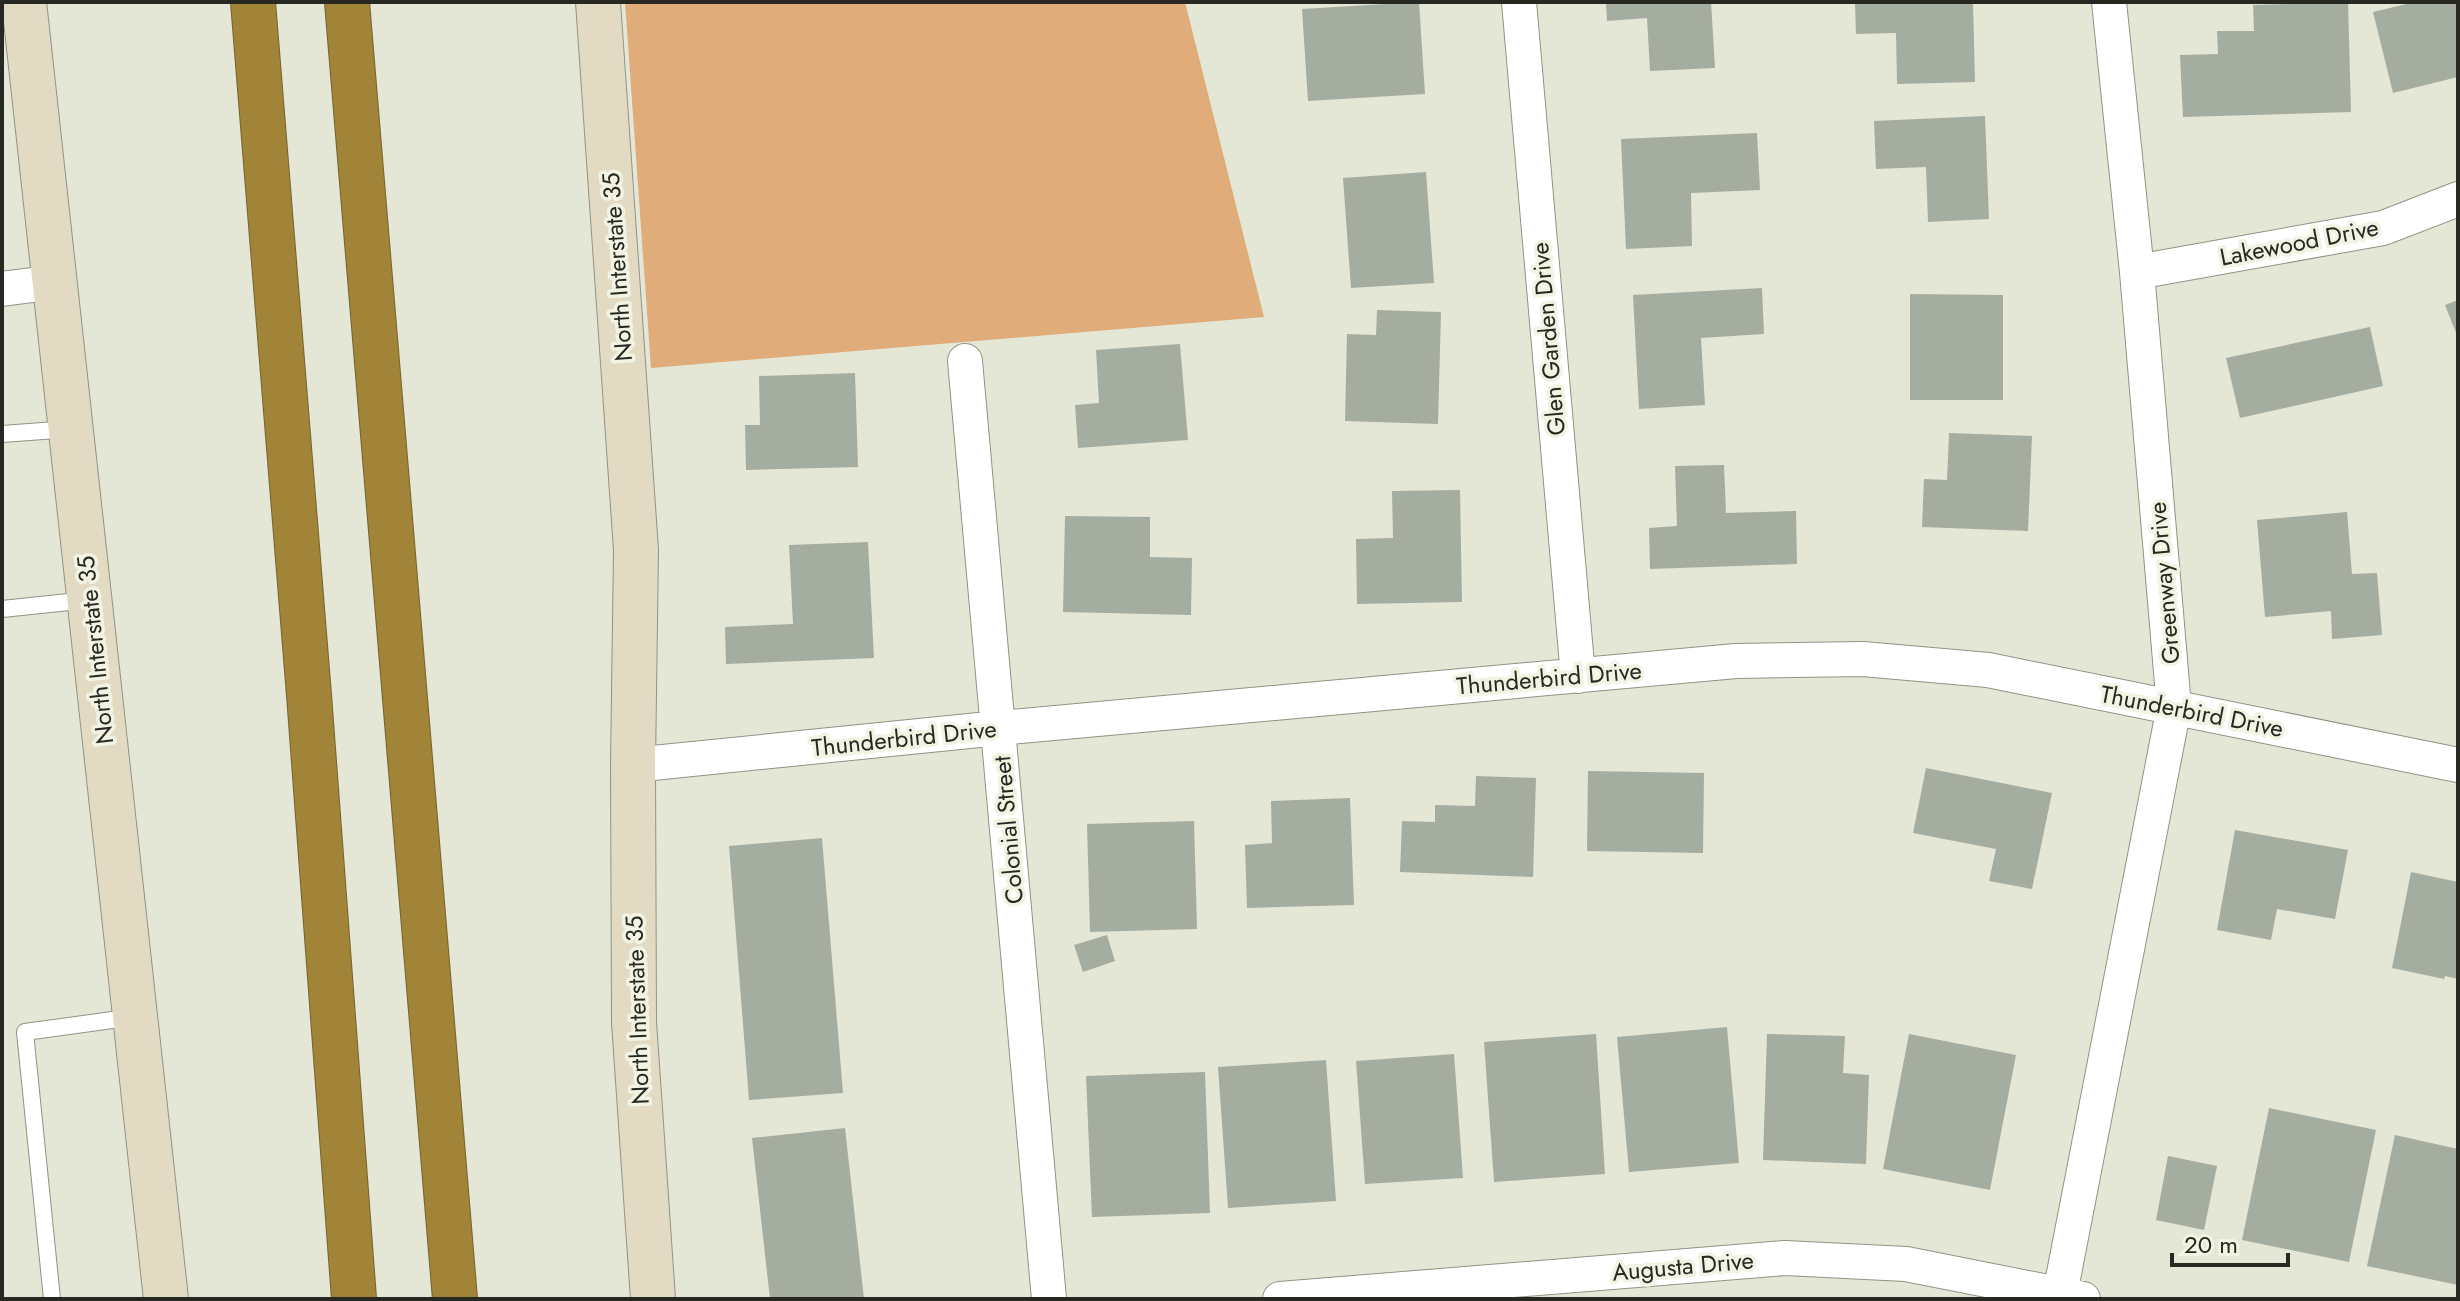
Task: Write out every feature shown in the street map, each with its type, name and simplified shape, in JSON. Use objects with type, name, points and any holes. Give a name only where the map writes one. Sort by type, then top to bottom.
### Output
[{"type":"highway","points":[[253,2],[307,664],[354,1299]]},
{"type":"highway","points":[[347,2],[455,1299]]},
{"type":"main road","name":"North Interstate 35","points":[[24,2],[166,1299]]},
{"type":"main road","name":"North Interstate 35","points":[[598,2],[636,550],[634,1022],[653,1299]]},
{"type":"street","name":"Glen Garden Drive","points":[[1519,2],[1578,676]]},
{"type":"street","name":"Greenway Drive","points":[[2067,1297],[2174,707],[2137,272],[2109,2]]},
{"type":"street","name":"Lakewood Drive","points":[[2137,272],[2383,228],[2458,199]]},
{"type":"street","points":[[2,289],[56,282]]},
{"type":"street","name":"Colonial Street","points":[[965,361],[1049,1299]]},
{"type":"street","name":"Thunderbird Drive","points":[[633,765],[999,728],[1736,661],[1863,659],[1988,670],[2458,765]]},
{"type":"street","name":"Augusta Drive","points":[[1280,1299],[1785,1258],[1906,1264],[2067,1297]]},
{"type":"lane","points":[[2,434],[71,429]]},
{"type":"lane","points":[[2,609],[90,600]]},
{"type":"lane","points":[[52,1299],[25,1032],[135,1017]]},
{"type":"shaded area","points":[[625,2],[1185,2],[1264,317],[651,368]]},
{"type":"building","points":[[1419,2],[1425,94],[1308,101],[1302,9]]},
{"type":"building","points":[[1606,2],[1711,2],[1715,68],[1650,71],[1647,18],[1607,21]]},
{"type":"building","points":[[1855,2],[1973,2],[1975,82],[1897,84],[1896,33],[1856,34]]},
{"type":"building","points":[[2348,2],[2351,112],[2183,117],[2180,55],[2218,54],[2217,31],[2254,31],[2253,5]]},
{"type":"building","points":[[2415,2],[2458,2],[2458,77],[2393,93],[2373,12]]},
{"type":"building","points":[[1985,116],[1989,219],[1928,222],[1926,167],[1876,169],[1874,121]]},
{"type":"building","points":[[1757,133],[1760,190],[1691,193],[1692,246],[1626,249],[1621,139]]},
{"type":"building","points":[[1426,172],[1434,283],[1351,288],[1343,178]]},
{"type":"building","points":[[1762,288],[1764,334],[1701,338],[1705,405],[1639,409],[1633,295]]},
{"type":"building","points":[[1910,294],[2003,295],[2003,400],[1910,400]]},
{"type":"building","points":[[2458,300],[2458,338],[2445,305]]},
{"type":"building","points":[[1377,310],[1441,312],[1438,424],[1345,421],[1347,334],[1376,335]]},
{"type":"building","points":[[2370,327],[2383,386],[2240,418],[2226,358]]},
{"type":"building","points":[[1180,344],[1188,440],[1078,448],[1075,405],[1099,403],[1096,350]]},
{"type":"building","points":[[855,373],[858,467],[746,470],[745,425],[760,425],[759,376]]},
{"type":"building","points":[[1949,433],[2032,436],[2028,531],[1922,527],[1924,479],[1947,480]]},
{"type":"building","points":[[1724,465],[1726,513],[1796,511],[1797,564],[1650,569],[1649,528],[1677,526],[1675,466]]},
{"type":"building","points":[[1460,490],[1462,602],[1357,604],[1356,539],[1393,538],[1392,491]]},
{"type":"building","points":[[2347,512],[2352,574],[2377,573],[2382,635],[2332,639],[2331,611],[2265,617],[2257,520]]},
{"type":"building","points":[[1065,516],[1150,517],[1150,557],[1192,558],[1191,615],[1063,612]]},
{"type":"building","points":[[868,542],[874,658],[726,664],[725,627],[793,624],[789,545]]},
{"type":"building","points":[[1926,768],[2052,793],[2032,889],[1989,881],[1996,849],[1913,833]]},
{"type":"building","points":[[1588,771],[1704,773],[1703,853],[1587,851]]},
{"type":"building","points":[[1476,776],[1536,778],[1533,877],[1400,872],[1402,821],[1435,822],[1435,805],[1475,806]]},
{"type":"building","points":[[1350,798],[1354,905],[1247,908],[1245,845],[1272,843],[1271,801]]},
{"type":"building","points":[[1194,821],[1197,929],[1090,932],[1087,824]]},
{"type":"building","points":[[2235,830],[2348,850],[2335,919],[2277,909],[2271,940],[2217,930]]},
{"type":"building","points":[[822,838],[843,1093],[749,1100],[729,846]]},
{"type":"building","points":[[2411,872],[2458,882],[2458,979],[2392,968]]},
{"type":"building","points":[[1107,935],[1115,961],[1083,972],[1074,945]]},
{"type":"building","points":[[1727,1027],[1739,1163],[1629,1172],[1617,1037]]},
{"type":"building","points":[[1596,1034],[1605,1174],[1494,1182],[1484,1042]]},
{"type":"building","points":[[1767,1034],[1845,1036],[1843,1073],[1869,1075],[1866,1164],[1763,1160]]},
{"type":"building","points":[[1909,1034],[2016,1055],[1990,1190],[1883,1169]]},
{"type":"building","points":[[1454,1054],[1463,1178],[1365,1184],[1356,1061]]},
{"type":"building","points":[[1326,1060],[1336,1201],[1228,1208],[1218,1067]]},
{"type":"building","points":[[1205,1072],[1210,1213],[1092,1217],[1086,1076]]},
{"type":"building","points":[[2269,1108],[2376,1130],[2349,1262],[2242,1240]]},
{"type":"building","points":[[845,1128],[864,1299],[770,1299],[752,1138]]},
{"type":"building","points":[[2395,1135],[2458,1149],[2458,1285],[2367,1266]]},
{"type":"building","points":[[2168,1156],[2217,1166],[2204,1230],[2156,1220]]}]
